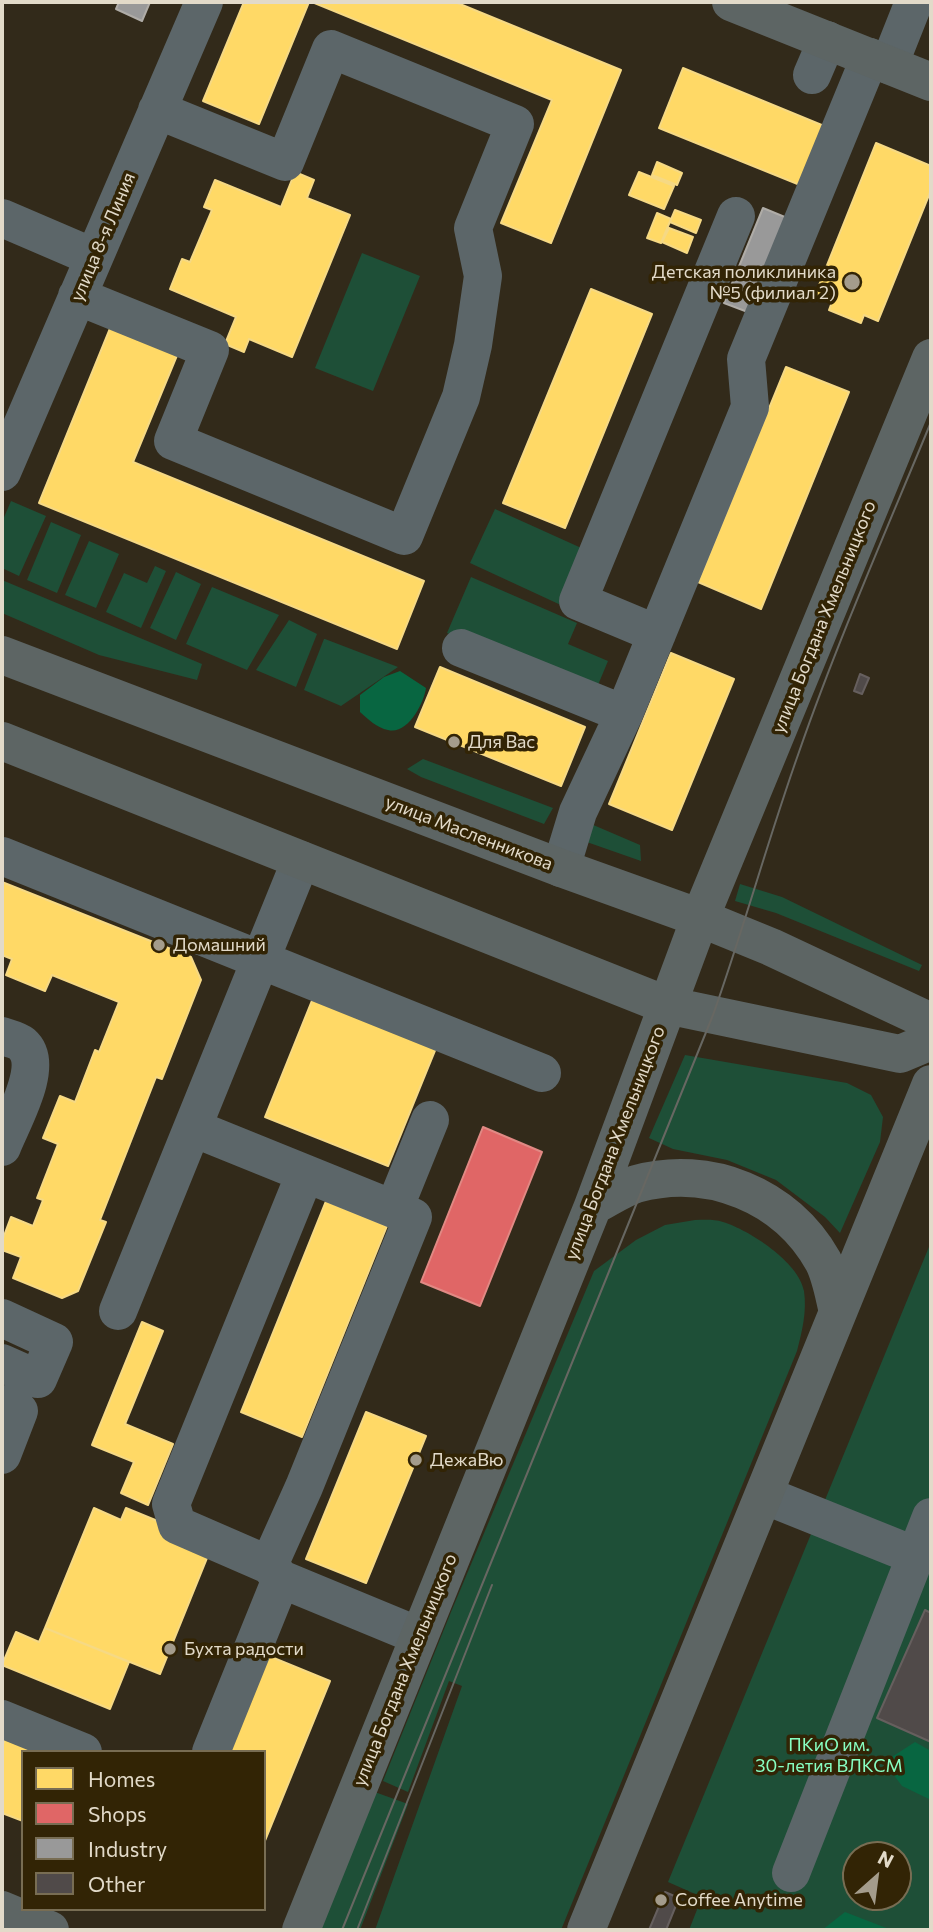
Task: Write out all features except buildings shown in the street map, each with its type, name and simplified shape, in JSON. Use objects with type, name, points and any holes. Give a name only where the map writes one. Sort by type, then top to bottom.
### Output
[{"type":"main road","points":[[731,2],[931,82]]},
{"type":"main road","name":"улица Богдана Хмельницкого","points":[[301,1930],[593,1206],[699,918],[931,358]]},
{"type":"main road","name":"улица Масленникова","points":[[2,655],[699,918],[771,947],[931,1022]]},
{"type":"main road","points":[[2,741],[666,1005],[900,1054],[931,1041]]},
{"type":"main road","points":[[586,1930],[931,1084]]},
{"type":"main road","points":[[593,1206],[634,1185],[652,1181],[693,1177],[744,1189],[778,1208],[806,1235],[825,1264],[838,1312]]},
{"type":"main road","points":[[2,1910],[50,1930]]},
{"type":"street","name":"улица 8-я Линия","points":[[2,472],[15,403],[77,296],[204,2]]},
{"type":"street","points":[[561,868],[578,811],[624,714],[750,407],[746,359],[879,61],[914,2]]},
{"type":"street","points":[[812,75],[827,40]]},
{"type":"street","points":[[77,296],[210,350],[173,441],[404,536],[461,397],[473,345],[483,276],[473,228],[515,124],[331,49],[285,162],[158,110]]},
{"type":"street","points":[[657,634],[578,601],[736,215]]},
{"type":"street","points":[[2,218],[93,257]]},
{"type":"street","points":[[461,648],[624,714]]},
{"type":"street","points":[[2,856],[542,1073]]},
{"type":"street","points":[[118,1311],[301,860]]},
{"type":"street","points":[[2,1036],[21,1043],[30,1055],[31,1076],[2,1147]]},
{"type":"street","points":[[394,1209],[430,1120]]},
{"type":"street","points":[[193,1128],[413,1217],[304,1487],[212,1750]]},
{"type":"street","points":[[305,1174],[171,1504],[177,1525],[419,1636]]},
{"type":"street","points":[[2,1318],[54,1342],[38,1379],[2,1363]]},
{"type":"street","points":[[2,1404],[19,1411],[2,1455]]},
{"type":"street","points":[[764,1495],[916,1556]]},
{"type":"street","points":[[791,1873],[931,1517]]},
{"type":"street","points":[[2,1719],[78,1750]]},
{"type":"green space","points":[[362,253],[420,276],[373,391],[315,368]]},
{"type":"green space","points":[[11,501],[46,516],[19,576],[2,568],[2,522]]},
{"type":"green space","points":[[495,509],[588,551],[563,606],[470,563]]},
{"type":"green space","points":[[51,522],[81,535],[57,593],[27,580]]},
{"type":"green space","points":[[89,541],[119,554],[96,608],[65,595]]},
{"type":"green space","points":[[155,566],[166,571],[141,628],[106,612],[124,573],[147,583]]},
{"type":"green space","points":[[176,572],[201,584],[176,640],[150,628]]},
{"type":"green space","points":[[471,577],[577,623],[568,644],[608,661],[593,697],[447,633]]},
{"type":"green space","points":[[2,580],[202,664],[197,680],[99,655],[2,613]]},
{"type":"green space","points":[[212,587],[279,615],[247,670],[186,644]]},
{"type":"green space","points":[[289,620],[317,634],[296,687],[256,670]]},
{"type":"green space","points":[[324,639],[398,667],[341,706],[304,690]]},
{"type":"green space","points":[[400,671],[426,688],[422,702],[408,723],[402,728],[388,730],[376,725],[360,712],[360,695],[384,677]]},
{"type":"green space","points":[[423,759],[553,808],[544,824],[421,777],[407,769]]},
{"type":"green space","points":[[584,821],[640,845],[641,861],[581,840]]},
{"type":"green space","points":[[740,884],[782,897],[922,965],[919,971],[776,913],[735,901]]},
{"type":"green space","points":[[685,1055],[847,1083],[871,1095],[883,1117],[880,1142],[840,1233],[825,1217],[776,1180],[727,1160],[673,1149],[649,1138]]},
{"type":"green space","points":[[716,1220],[746,1232],[771,1249],[793,1269],[804,1291],[802,1329],[797,1351],[561,1930],[375,1930],[462,1686],[449,1681],[408,1792],[383,1781],[594,1271],[636,1240],[665,1225]]},
{"type":"green space","name":"ПКиО им. 30-летия ВЛКСМ","points":[[931,1242],[931,1930],[689,1930],[702,1897],[668,1882]]},
{"type":"green space","points":[[915,1742],[931,1751],[931,1800],[902,1786],[884,1762]]},
{"type":"green space","points":[[372,1791],[408,1804],[360,1930],[319,1930]]},
{"type":"green space","points":[[845,1912],[889,1929],[889,1930],[822,1930]]},
{"type":"tram line","points":[[342,1930],[713,1015],[814,710],[931,422]]},
{"type":"tram line","points":[[357,1930],[492,1585]]},
{"type":"place","name":"Детская поликлиника №5 (филиал 2)","points":[[852,282]]},
{"type":"place","name":"Для Вас","points":[[454,742]]},
{"type":"place","name":"Домашний","points":[[159,945]]},
{"type":"place","name":"ДежаВю","points":[[416,1460]]},
{"type":"place","name":"Бухта радости","points":[[170,1649]]},
{"type":"place","name":"Coffee Anytime","points":[[661,1900]]}]
